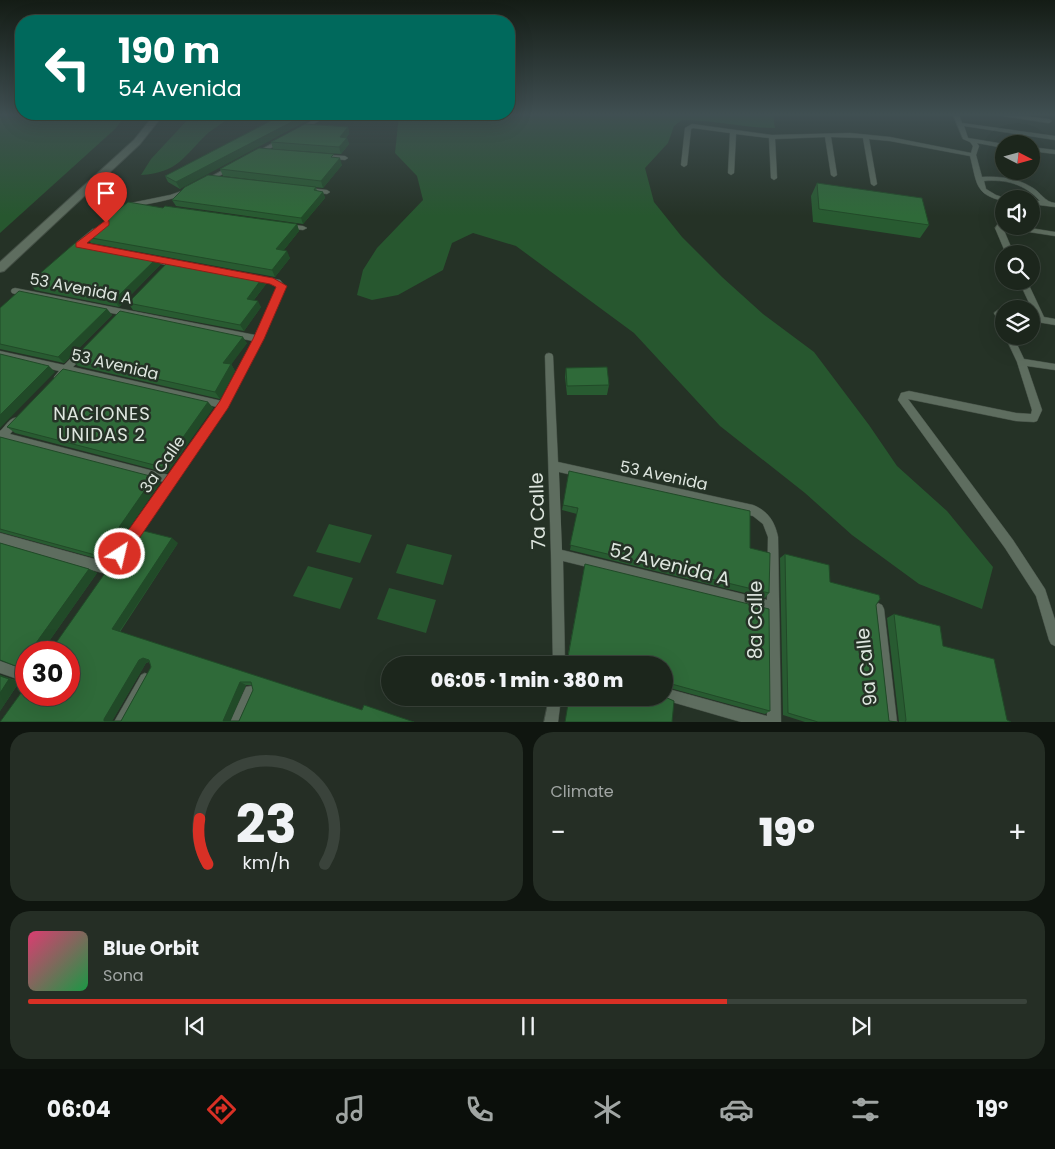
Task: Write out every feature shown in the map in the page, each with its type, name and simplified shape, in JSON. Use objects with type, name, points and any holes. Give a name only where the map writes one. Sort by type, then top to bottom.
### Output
[{"type":"main road","points":[[0,268],[130,149]]},
{"type":"street","points":[[253,156],[265,149]]},
{"type":"street","points":[[684,165],[686,149]]},
{"type":"street","points":[[731,173],[732,149]]},
{"type":"street","points":[[773,149],[774,178]]},
{"type":"street","points":[[830,149],[834,175]]},
{"type":"street","points":[[868,149],[874,184]]},
{"type":"street","points":[[942,149],[973,155]]},
{"type":"street","points":[[975,149],[973,155],[983,190],[995,196]]},
{"type":"street","points":[[1040,150],[1055,152]]},
{"type":"street","points":[[261,151],[280,153]]},
{"type":"street","points":[[317,156],[345,158]]},
{"type":"street","points":[[197,186],[236,165]]},
{"type":"street","points":[[211,178],[220,179]]},
{"type":"street","points":[[980,180],[1002,178],[1022,183],[1038,194],[1046,204]]},
{"type":"street","points":[[298,188],[326,192]]},
{"type":"street","points":[[119,212],[132,204],[176,196],[190,190]]},
{"type":"street","points":[[1040,203],[1055,205]]},
{"type":"street","points":[[132,204],[161,208]]},
{"type":"street","points":[[275,224],[303,228]]},
{"type":"street","points":[[1006,245],[999,228],[1001,226],[1055,234]]},
{"type":"street","points":[[88,247],[79,245],[99,228]]},
{"type":"street","points":[[143,258],[188,266]]},
{"type":"street","points":[[163,270],[170,263]]},
{"type":"street","points":[[245,276],[281,284]]},
{"type":"street","name":"3a Calle","points":[[126,545],[224,405],[258,339],[280,291],[281,284]]},
{"type":"street","points":[[1027,290],[1041,320],[1055,322]]},
{"type":"street","name":"53 Avenida A","points":[[15,291],[258,339]]},
{"type":"street","points":[[116,318],[129,304]]},
{"type":"street","points":[[1013,345],[1021,362],[1037,410],[1034,418],[1016,417],[909,395],[904,396],[903,400],[1008,544],[1041,593],[1055,640]]},
{"type":"street","points":[[54,382],[88,347]]},
{"type":"street","name":"53 Avenida","points":[[0,354],[224,405]]},
{"type":"street","name":"7a Calle","points":[[549,356],[560,656]]},
{"type":"street","points":[[1021,362],[1055,367]]},
{"type":"street","points":[[1,436],[22,415]]},
{"type":"street","points":[[1,436],[172,480]]},
{"type":"street","name":"53 Avenida","points":[[554,466],[753,510],[766,519]]},
{"type":"street","name":"8a Calle","points":[[766,519],[771,528],[773,538],[774,722]]},
{"type":"street","points":[[0,538],[109,569]]},
{"type":"street","name":"52 Avenida A","points":[[557,554],[774,607]]},
{"type":"street","name":"9a Calle","points":[[878,609],[890,722]]},
{"type":"street","points":[[0,667],[15,672]]},
{"type":"street","points":[[120,722],[151,669]]},
{"type":"street","points":[[236,722],[251,692]]},
{"type":"street","points":[[673,696],[766,722]]},
{"type":"street","points":[[551,722],[554,706]]},
{"type":"green space","points":[[0,149],[93,149],[0,233]]},
{"type":"green space","points":[[161,149],[193,149],[172,167],[154,174],[141,175],[151,159]]},
{"type":"green space","points":[[395,149],[663,149],[645,168],[654,202],[682,237],[722,277],[763,314],[814,352],[897,466],[947,511],[993,567],[982,609],[919,584],[852,535],[805,493],[720,426],[634,333],[516,246],[473,233],[452,243],[443,270],[398,295],[372,300],[357,295],[363,270],[377,248],[423,200],[417,176],[395,153]]},
{"type":"green space","points":[[329,524],[372,535],[360,563],[316,552]]},
{"type":"green space","points":[[407,544],[452,555],[443,585],[396,573]]},
{"type":"green space","points":[[308,566],[353,578],[340,609],[293,596]]},
{"type":"green space","points":[[389,588],[436,600],[426,633],[377,619]]},
{"type":"building","points":[[217,149],[240,149],[176,182],[165,176]]},
{"type":"building","points":[[258,149],[334,154],[331,157],[340,158],[321,181],[220,169]]},
{"type":"building","points":[[208,175],[316,187],[314,190],[323,192],[301,218],[172,200],[185,187]]},
{"type":"building","points":[[817,183],[922,198],[929,225],[819,209]]},
{"type":"building","points":[[128,202],[297,224],[276,249],[287,251],[272,270],[86,237]]},
{"type":"building","points":[[75,243],[157,258],[114,300],[29,283]]},
{"type":"building","points":[[170,260],[263,277],[247,299],[258,301],[240,325],[128,303]]},
{"type":"building","points":[[19,291],[107,309],[58,357],[0,344],[0,308]]},
{"type":"building","points":[[120,311],[243,337],[223,363],[231,364],[215,392],[72,360]]},
{"type":"building","points":[[0,354],[49,366],[0,415]]},
{"type":"building","points":[[607,367],[609,385],[567,386],[566,368]]},
{"type":"building","points":[[63,369],[208,402],[162,467],[7,427]]},
{"type":"building","points":[[0,437],[154,477],[99,556],[0,529]]},
{"type":"building","points":[[569,471],[750,511],[750,548],[770,553],[769,593],[570,545],[578,508],[563,505]]},
{"type":"building","points":[[136,529],[172,538],[112,629],[362,710],[364,705],[414,722],[0,722],[15,701],[15,706],[80,706],[80,641],[57,641]],"holes":[[[143,658],[149,660],[151,667],[121,721],[104,721],[139,660]],[[240,682],[251,682],[253,690],[239,721],[223,721]]]},
{"type":"building","points":[[0,543],[89,569],[37,641],[15,641],[15,666],[0,660]]},
{"type":"building","points":[[785,554],[829,565],[830,582],[879,595],[880,599],[876,605],[889,721],[897,722],[818,722],[788,713]]},
{"type":"building","points":[[585,564],[769,609],[770,711],[673,684],[673,656],[568,656]]},
{"type":"building","points":[[894,614],[940,626],[943,646],[994,659],[1007,720],[1011,722],[905,722]]},
{"type":"building","points":[[0,676],[9,679],[0,693]]},
{"type":"building","points":[[674,701],[672,722],[565,722],[568,706],[673,706]]},
{"type":"district","name":"NACIONES UNIDAS 2","points":[[102,424]]},
{"type":"route","points":[[106,223],[79,245],[273,281],[282,286],[239,378],[224,405],[120,554]]}]
